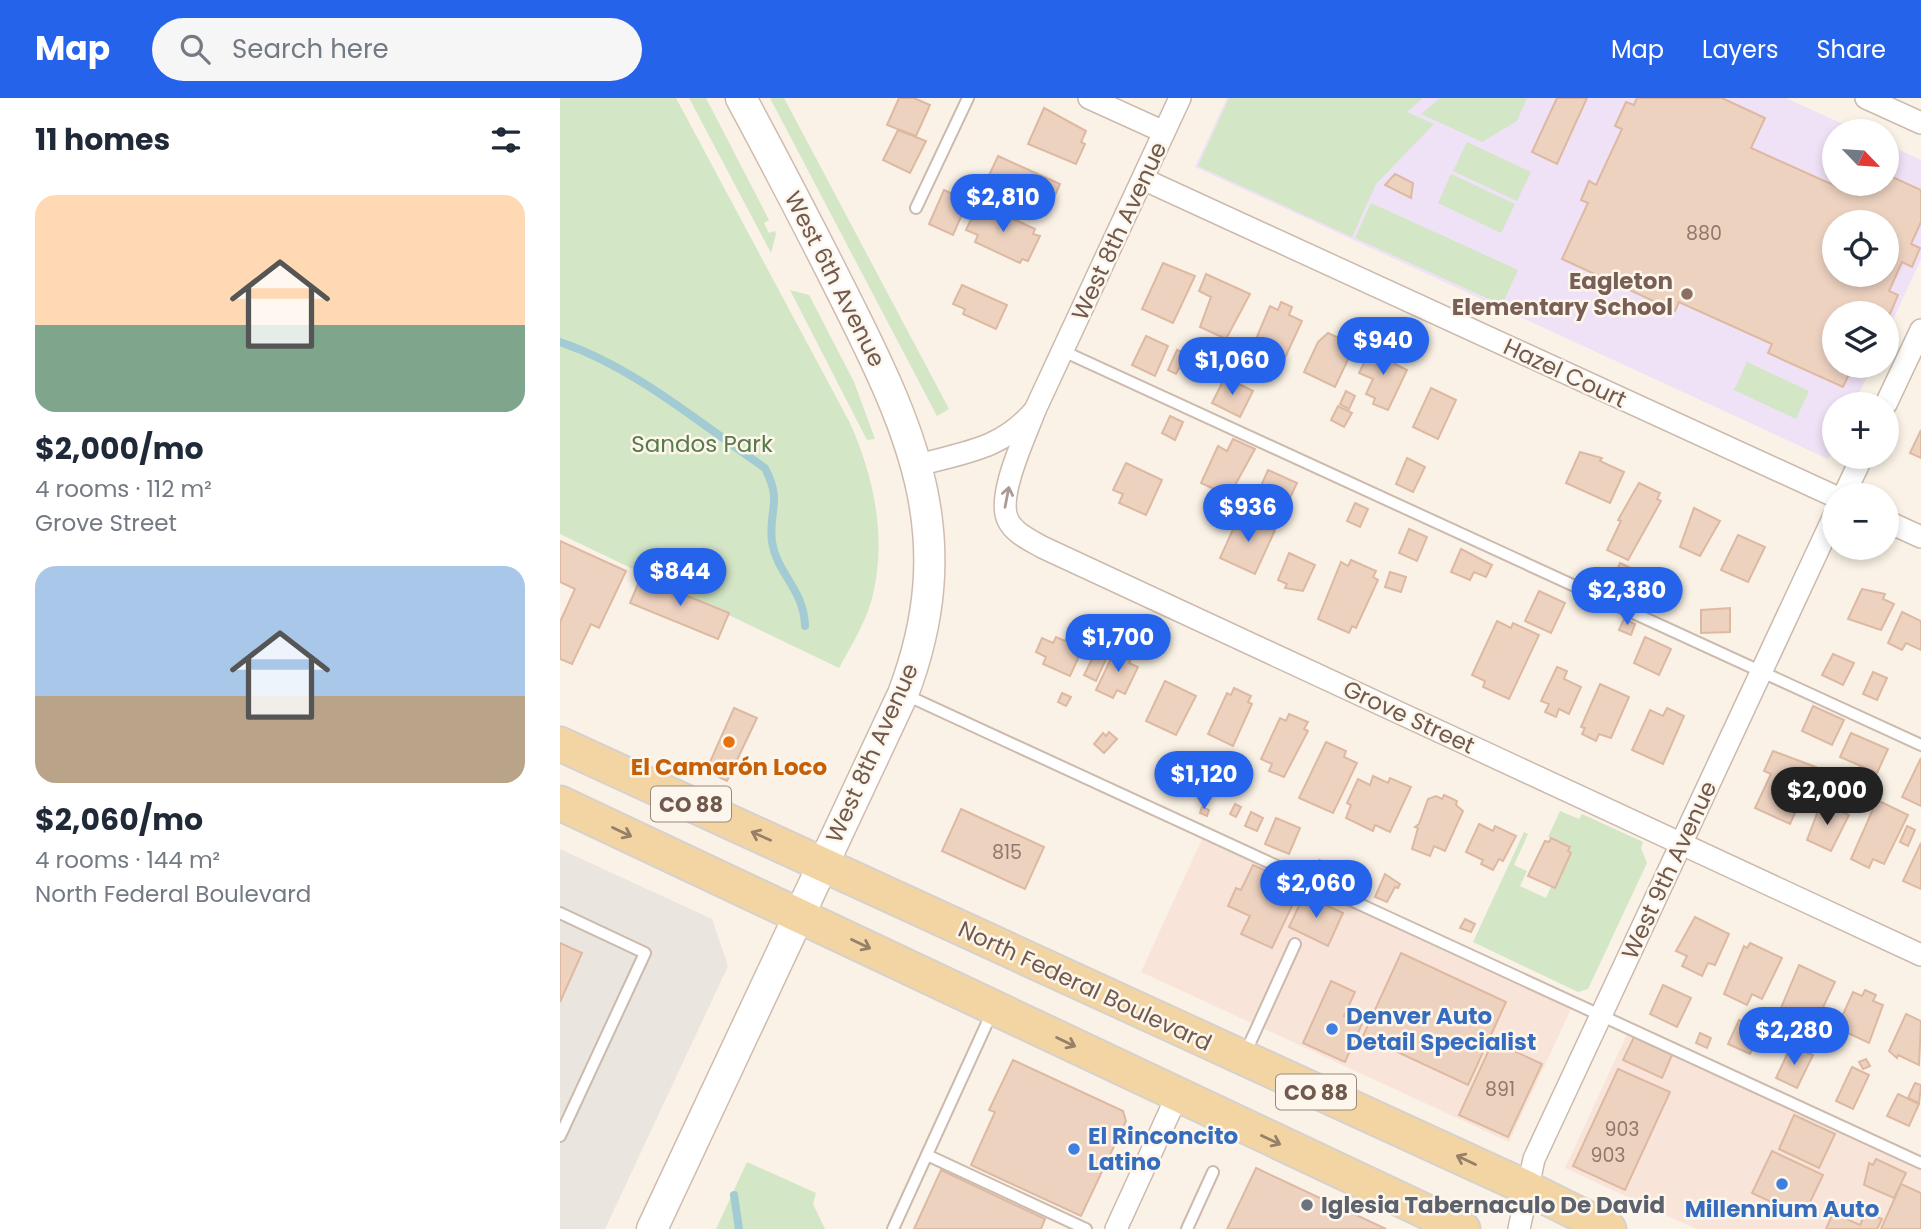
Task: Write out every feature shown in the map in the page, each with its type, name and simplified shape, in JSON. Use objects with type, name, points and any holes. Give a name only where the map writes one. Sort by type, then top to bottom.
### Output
[{"type":"main road","name":"West 6th Avenue","points":[[741,98],[898,405],[918,465]]},
{"type":"main road","name":"West 8th Avenue","points":[[652,1229],[903,694],[913,666],[928,607],[929,545],[918,465]]},
{"type":"main road","name":"North Federal Boulevard","points":[[560,744],[1528,1189],[1609,1229]]},
{"type":"main road","points":[[560,803],[1464,1229]]},
{"type":"street","points":[[1089,98],[1164,132]]},
{"type":"street","name":"West 8th Avenue","points":[[918,465],[1000,441],[1018,430],[1035,410],[1180,98]]},
{"type":"street","points":[[1866,98],[1921,124]]},
{"type":"street","name":"Hazel Court","points":[[1143,179],[1822,490]]},
{"type":"street","points":[[1892,392],[1920,332]]},
{"type":"street","name":"Grove Street","points":[[1035,410],[1004,507],[1013,528],[1042,547],[1921,955]]},
{"type":"street","points":[[1899,527],[1921,537]]},
{"type":"street","name":"West 9th Avenue","points":[[1519,1229],[1534,1159],[1822,542]]},
{"type":"street","points":[[1116,1229],[1177,1096]]},
{"type":"lane","points":[[916,208],[968,98]]},
{"type":"lane","points":[[1063,351],[1921,745]]},
{"type":"lane","points":[[903,694],[1921,1163]]},
{"type":"lane","points":[[560,913],[645,953],[560,1136]]},
{"type":"lane","points":[[1242,1058],[1295,944]]},
{"type":"lane","points":[[893,1229],[994,1008]]},
{"type":"lane","points":[[927,1155],[1086,1229]]},
{"type":"lane","points":[[1187,1229],[1213,1172]]},
{"type":"shaded area","name":"Eagleton Elementary School","points":[[1227,98],[1786,98],[1832,119],[1822,119],[1822,196],[1899,196],[1899,150],[1921,160],[1921,259],[1899,307],[1899,301],[1822,301],[1822,378],[1866,378],[1860,392],[1822,392],[1822,456],[1195,167]]},
{"type":"shaded area","points":[[1202,839],[1571,1009],[1509,1142],[1141,972]]},
{"type":"shaded area","points":[[560,849],[712,919],[728,966],[605,1229],[560,1229]]},
{"type":"shaded area","points":[[1628,1032],[1921,1167],[1921,1229],[1696,1229],[1565,1168]]},
{"type":"green space","name":"Sandos Park","points":[[560,98],[676,98],[850,423],[871,483],[879,547],[872,600],[860,630],[839,668],[560,534]]},
{"type":"green space","points":[[689,98],[706,98],[769,220],[764,223],[769,233],[775,231],[771,253]]},
{"type":"green space","points":[[770,98],[784,98],[949,409],[937,416]]},
{"type":"green space","points":[[1229,98],[1423,98],[1407,112],[1434,124],[1376,184],[1352,237],[1198,166]]},
{"type":"green space","points":[[1440,98],[1527,98],[1517,121],[1482,142],[1421,114]]},
{"type":"green space","points":[[1467,142],[1531,172],[1517,201],[1453,171]]},
{"type":"green space","points":[[1451,174],[1515,204],[1501,233],[1438,203]]},
{"type":"green space","points":[[1371,203],[1518,270],[1502,305],[1355,238]]},
{"type":"green space","points":[[790,290],[809,295],[854,382],[875,439],[867,440]]},
{"type":"green space","points":[[1747,362],[1809,391],[1796,419],[1734,390]]},
{"type":"green space","points":[[1560,811],[1579,819],[1582,814],[1643,842],[1641,848],[1647,863],[1588,989],[1578,992],[1473,942],[1524,832],[1528,834],[1514,865],[1527,871],[1520,886],[1546,898],[1551,887],[1555,888],[1572,853],[1568,851],[1570,846],[1548,837]]},
{"type":"green space","points":[[747,1162],[816,1193],[813,1204],[825,1229],[716,1229]]},
{"type":"building","points":[[899,98],[914,98],[930,105],[916,136],[887,125]]},
{"type":"building","points":[[1557,98],[1587,98],[1557,164],[1532,152]]},
{"type":"building","points":[[1637,98],[1722,98],[1765,118],[1751,148],[1822,180],[1822,196],[1899,196],[1899,180],[1921,190],[1921,222],[1911,244],[1920,248],[1912,267],[1902,262],[1899,269],[1899,210],[1822,210],[1822,287],[1891,287],[1889,291],[1898,295],[1895,301],[1822,301],[1822,377],[1768,353],[1772,344],[1679,302],[1675,311],[1562,259],[1588,203],[1581,200],[1589,181],[1596,185],[1622,129],[1615,126],[1626,102],[1634,105]]},
{"type":"building","points":[[1044,108],[1086,131],[1081,142],[1085,144],[1076,164],[1028,144]]},
{"type":"building","points":[[898,130],[926,141],[910,173],[883,160]]},
{"type":"building","points":[[998,156],[1060,184],[1046,215],[984,186]]},
{"type":"building","points":[[1395,174],[1413,183],[1411,198],[1385,185]]},
{"type":"building","points":[[944,190],[968,201],[953,235],[929,224]]},
{"type":"building","points":[[979,203],[1035,229],[1033,234],[1040,236],[1028,261],[1022,259],[1020,263],[975,242],[978,235],[966,230]]},
{"type":"building","points":[[1163,263],[1195,276],[1173,323],[1142,309]]},
{"type":"building","points":[[1206,274],[1250,294],[1226,339],[1200,327],[1211,297],[1199,291]]},
{"type":"building","points":[[962,285],[1007,305],[996,329],[963,314],[965,309],[953,304]]},
{"type":"building","points":[[1281,302],[1292,307],[1289,315],[1302,321],[1284,360],[1253,346],[1270,306],[1278,310]]},
{"type":"building","points":[[1328,333],[1345,341],[1342,347],[1352,351],[1335,387],[1304,372],[1318,342]]},
{"type":"building","points":[[1146,336],[1168,346],[1155,376],[1132,365]]},
{"type":"building","points":[[1372,346],[1397,358],[1395,364],[1407,370],[1388,410],[1373,404],[1375,398],[1366,394],[1373,379],[1359,373]]},
{"type":"building","points":[[1177,350],[1187,354],[1176,374],[1168,370]]},
{"type":"building","points":[[1225,377],[1253,391],[1240,417],[1212,403]]},
{"type":"building","points":[[1823,378],[1847,378],[1843,387]]},
{"type":"building","points":[[1431,388],[1456,400],[1438,439],[1413,427]]},
{"type":"building","points":[[1346,391],[1355,396],[1349,409],[1340,404]]},
{"type":"building","points":[[1338,406],[1352,413],[1344,427],[1331,420]]},
{"type":"building","points":[[1170,416],[1183,422],[1175,440],[1162,433]]},
{"type":"building","points":[[1921,430],[1921,458],[1910,453]]},
{"type":"building","points":[[1233,439],[1255,449],[1229,496],[1201,483],[1218,446],[1227,451]]},
{"type":"building","points":[[1580,452],[1602,458],[1600,461],[1624,472],[1610,503],[1566,483]]},
{"type":"building","points":[[1407,458],[1425,467],[1413,492],[1396,484]]},
{"type":"building","points":[[1126,463],[1162,480],[1146,515],[1119,503],[1123,494],[1113,490]]},
{"type":"building","points":[[1268,470],[1297,483],[1282,515],[1254,502]]},
{"type":"building","points":[[1639,483],[1660,493],[1657,499],[1661,501],[1628,560],[1607,550],[1621,521],[1618,520]]},
{"type":"building","points":[[1355,503],[1368,509],[1360,527],[1347,521]]},
{"type":"building","points":[[1694,508],[1720,521],[1700,556],[1680,547]]},
{"type":"building","points":[[1240,514],[1275,530],[1255,574],[1220,558]]},
{"type":"building","points":[[1409,529],[1427,537],[1417,561],[1399,553]]},
{"type":"building","points":[[1738,535],[1765,547],[1748,582],[1721,570]]},
{"type":"building","points":[[560,541],[626,571],[599,628],[591,624],[572,664],[560,659],[560,622],[575,589],[560,582]]},
{"type":"building","points":[[1461,549],[1492,565],[1486,577],[1474,572],[1470,580],[1451,572]]},
{"type":"building","points":[[1289,553],[1315,565],[1303,591],[1285,588],[1287,584],[1278,580]]},
{"type":"building","points":[[1351,560],[1376,571],[1373,577],[1378,580],[1356,628],[1352,626],[1349,633],[1318,619],[1341,562],[1348,566]]},
{"type":"building","points":[[1620,563],[1643,574],[1631,599],[1609,588]]},
{"type":"building","points":[[1390,572],[1406,577],[1401,592],[1385,587]]},
{"type":"building","points":[[641,577],[729,613],[718,639],[630,603]]},
{"type":"building","points":[[1642,579],[1655,586],[1647,609],[1632,602]]},
{"type":"building","points":[[1862,589],[1885,594],[1883,599],[1894,604],[1881,630],[1848,619]]},
{"type":"building","points":[[1539,591],[1565,603],[1551,633],[1525,621]]},
{"type":"building","points":[[1730,608],[1730,632],[1701,633],[1701,610]]},
{"type":"building","points":[[1902,612],[1921,621],[1921,650],[1906,643],[1902,650],[1888,643]]},
{"type":"building","points":[[1624,619],[1635,624],[1631,635],[1619,630]]},
{"type":"building","points":[[1497,621],[1511,628],[1513,623],[1539,635],[1509,699],[1483,687],[1485,681],[1472,675]]},
{"type":"building","points":[[1068,635],[1076,638],[1073,645],[1082,650],[1070,676],[1043,664],[1046,657],[1036,652],[1042,638],[1053,643],[1056,637],[1065,641]]},
{"type":"building","points":[[1645,637],[1671,649],[1659,675],[1634,663]]},
{"type":"building","points":[[1116,648],[1133,655],[1129,663],[1138,667],[1125,694],[1117,690],[1113,698],[1096,690]]},
{"type":"building","points":[[1095,653],[1106,659],[1096,681],[1084,675]]},
{"type":"building","points":[[1833,654],[1854,663],[1843,685],[1822,675]]},
{"type":"building","points":[[1557,667],[1567,671],[1564,679],[1581,687],[1569,714],[1559,709],[1556,717],[1545,712],[1549,704],[1541,701]]},
{"type":"building","points":[[1873,672],[1887,678],[1877,700],[1863,694]]},
{"type":"building","points":[[1165,681],[1196,696],[1176,735],[1146,721]]},
{"type":"building","points":[[1600,684],[1629,697],[1611,738],[1599,734],[1596,741],[1582,734],[1585,728],[1581,727]]},
{"type":"building","points":[[1234,688],[1251,696],[1248,702],[1252,704],[1233,746],[1208,734],[1227,693],[1231,695]]},
{"type":"building","points":[[1062,693],[1071,697],[1066,706],[1058,702]]},
{"type":"building","points":[[1813,706],[1844,720],[1832,745],[1802,731]]},
{"type":"building","points":[[734,708],[757,718],[727,781],[706,771]]},
{"type":"building","points":[[1667,708],[1684,716],[1663,764],[1632,750],[1650,710],[1663,716]]},
{"type":"building","points":[[1289,714],[1308,722],[1304,729],[1308,731],[1284,777],[1269,771],[1272,764],[1261,759],[1280,718],[1286,721]]},
{"type":"building","points":[[1109,732],[1117,739],[1104,753],[1094,744],[1103,733],[1106,736]]},
{"type":"building","points":[[1851,733],[1888,749],[1877,773],[1840,757]]},
{"type":"building","points":[[1326,742],[1346,751],[1344,757],[1357,763],[1333,813],[1299,798]]},
{"type":"building","points":[[1773,751],[1816,767],[1790,824],[1755,808],[1771,774],[1764,771]]},
{"type":"building","points":[[1921,758],[1921,806],[1902,797]]},
{"type":"building","points":[[1373,776],[1388,783],[1390,778],[1411,787],[1390,832],[1375,825],[1373,831],[1346,818],[1351,805],[1347,803],[1358,779],[1370,785]]},
{"type":"building","points":[[1444,795],[1457,801],[1456,805],[1463,811],[1445,851],[1434,846],[1430,856],[1412,849],[1418,828],[1415,827],[1419,824],[1428,799],[1436,796],[1442,799]]},
{"type":"building","points":[[1877,800],[1908,815],[1884,864],[1873,859],[1869,868],[1851,859]]},
{"type":"building","points":[[1821,803],[1849,815],[1831,851],[1807,840]]},
{"type":"building","points":[[1235,804],[1241,807],[1236,817],[1230,814]]},
{"type":"building","points":[[1202,807],[1209,810],[1207,816],[1200,813]]},
{"type":"building","points":[[961,809],[1044,847],[1025,889],[942,851]]},
{"type":"building","points":[[1251,812],[1263,818],[1257,831],[1245,826]]},
{"type":"building","points":[[1276,818],[1300,828],[1289,854],[1265,844]]},
{"type":"building","points":[[1479,824],[1493,831],[1495,826],[1516,836],[1503,861],[1499,859],[1493,870],[1481,864],[1483,860],[1466,852]]},
{"type":"building","points":[[1907,826],[1915,830],[1908,846],[1900,842]]},
{"type":"building","points":[[1551,838],[1570,847],[1568,851],[1571,853],[1555,888],[1528,876],[1545,841],[1549,842]]},
{"type":"building","points":[[1921,843],[1921,889],[1903,881]]},
{"type":"building","points":[[1319,860],[1331,865],[1327,875],[1314,870]]},
{"type":"building","points":[[1253,865],[1301,887],[1272,948],[1241,934],[1250,916],[1228,906],[1236,888],[1241,890]]},
{"type":"building","points":[[1385,874],[1400,884],[1398,888],[1395,887],[1387,902],[1375,897]]},
{"type":"building","points":[[1304,895],[1343,913],[1328,946],[1289,927]]},
{"type":"building","points":[[1695,917],[1729,934],[1715,965],[1708,963],[1702,976],[1682,966],[1687,956],[1676,951]]},
{"type":"building","points":[[1465,919],[1475,924],[1471,932],[1460,928]]},
{"type":"building","points":[[560,943],[582,953],[560,1002]]},
{"type":"building","points":[[1750,943],[1782,958],[1762,999],[1752,994],[1747,1005],[1724,994],[1744,946],[1747,948]]},
{"type":"building","points":[[1401,953],[1506,1002],[1468,1085],[1363,1036]]},
{"type":"building","points":[[1799,965],[1835,982],[1816,1022],[1800,1015],[1796,1023],[1778,1015]]},
{"type":"building","points":[[1331,981],[1355,992],[1344,1016],[1362,1024],[1345,1062],[1303,1043]]},
{"type":"building","points":[[1663,985],[1691,998],[1677,1027],[1650,1014]]},
{"type":"building","points":[[1865,990],[1876,995],[1873,1001],[1883,1005],[1869,1043],[1837,1028],[1853,992],[1862,996]]},
{"type":"building","points":[[1906,1014],[1921,1021],[1919,1065],[1898,1055],[1897,1058],[1889,1051]]},
{"type":"building","points":[[1739,1020],[1761,1030],[1750,1054],[1728,1044]]},
{"type":"building","points":[[1700,1033],[1711,1038],[1707,1048],[1696,1043]]},
{"type":"building","points":[[1634,1037],[1672,1055],[1662,1078],[1623,1060]]},
{"type":"building","points":[[1493,1041],[1542,1064],[1508,1137],[1459,1115]]},
{"type":"building","points":[[1791,1046],[1813,1055],[1797,1088],[1776,1078]]},
{"type":"building","points":[[1866,1059],[1870,1066],[1863,1069],[1859,1062]]},
{"type":"building","points":[[1013,1060],[1123,1111],[1126,1121],[1081,1216],[971,1165],[995,1112],[989,1110]]},
{"type":"building","points":[[1852,1067],[1869,1075],[1853,1109],[1836,1101]]},
{"type":"building","points":[[1618,1069],[1670,1092],[1625,1190],[1573,1166]]},
{"type":"building","points":[[1915,1083],[1921,1085],[1919,1103],[1908,1098]]},
{"type":"building","points":[[1898,1094],[1919,1104],[1909,1126],[1887,1116]]},
{"type":"building","points":[[1794,1115],[1835,1134],[1819,1168],[1779,1149]]},
{"type":"building","points":[[1772,1151],[1823,1175],[1803,1217],[1752,1193]]},
{"type":"building","points":[[1876,1159],[1906,1173],[1894,1198],[1864,1185],[1869,1163],[1873,1165]]},
{"type":"building","points":[[1256,1168],[1386,1229],[1227,1229]]},
{"type":"building","points":[[941,1170],[1045,1219],[1041,1229],[914,1229]]},
{"type":"building","points":[[1901,1184],[1921,1193],[1921,1229],[1881,1229]]},
{"type":"building","points":[[1866,1212],[1882,1219],[1877,1229],[1826,1229],[1833,1213],[1860,1225]]},
{"type":"waterway","points":[[560,342],[588,353],[641,381],[765,468],[774,498],[772,542],[779,563],[800,602],[805,626]]},
{"type":"waterway","points":[[734,1195],[739,1229]]},
{"type":"place","name":"Eagleton Elementary School","points":[[1687,294]]},
{"type":"place","name":"El Camarón Loco","points":[[729,742]]},
{"type":"place","name":"Denver Auto Detail Specialist","points":[[1332,1029]]},
{"type":"place","name":"El Rinconcito Latino","points":[[1074,1149]]},
{"type":"place","name":"Millennium Auto","points":[[1782,1184]]},
{"type":"place","name":"Iglesia Tabernaculo De David","points":[[1307,1205]]}]
